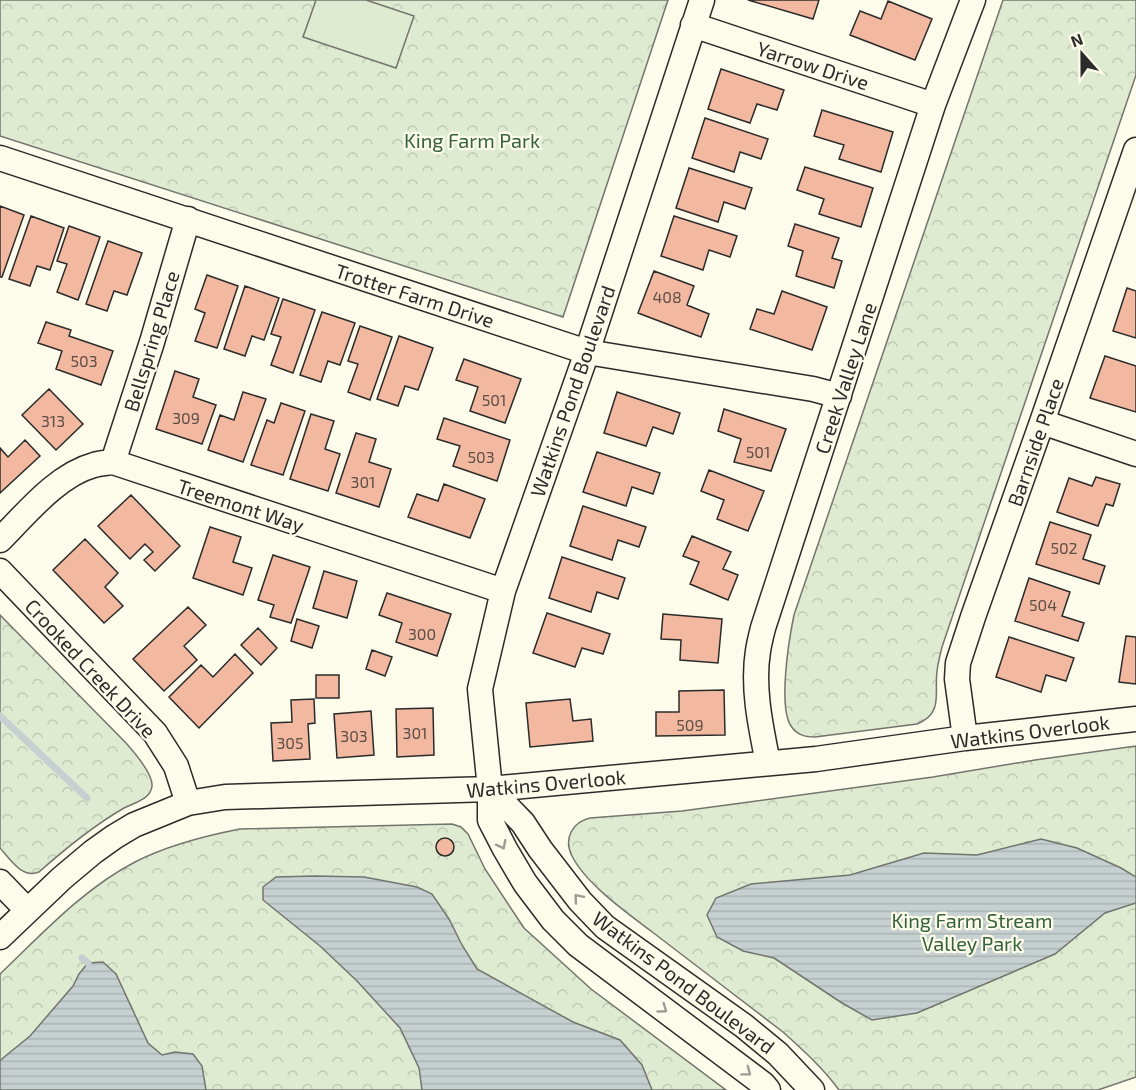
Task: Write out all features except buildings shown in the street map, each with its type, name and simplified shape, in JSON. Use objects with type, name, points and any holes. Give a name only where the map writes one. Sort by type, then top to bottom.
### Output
[{"type":"street","name":"Watkins Pond Boulevard","points":[[702,0],[587,352],[503,591],[480,689],[490,789],[490,820],[504,849],[525,883],[553,920],[578,945],[768,1090]]},
{"type":"street","name":"Creek Valley Lane","points":[[768,764],[761,729],[757,683],[758,653],[763,628],[933,105],[973,0]]},
{"type":"street","name":"Yarrow Drive","points":[[693,26],[933,105]]},
{"type":"street","name":"Trotter Farm Drive","points":[[0,158],[587,352],[813,389],[839,396]]},
{"type":"street","name":"Barnside Place","points":[[965,738],[957,678],[958,663],[972,617],[1134,160]]},
{"type":"street","name":"Bellspring Place","points":[[112,462],[152,342],[188,219]]},
{"type":"street","points":[[1042,422],[1136,454]]},
{"type":"street","points":[[0,540],[67,477],[94,465],[112,462]]},
{"type":"street","name":"Treemont Way","points":[[112,462],[503,591]]},
{"type":"street","name":"Crooked Creek Drive","points":[[0,571],[155,733],[176,766],[188,803]]},
{"type":"street","name":"Watkins Overlook","points":[[0,937],[62,878],[114,837],[134,825],[188,803],[225,797],[490,789],[816,759],[965,738],[1136,719]]},
{"type":"street","name":"Watkins Pond Boulevard","points":[[490,789],[523,823],[580,901],[605,927],[744,1026],[778,1054],[812,1090]]},
{"type":"street","points":[[0,882],[27,910]]},
{"type":"green space","name":"King Farm Park","points":[[0,0],[668,0],[563,317],[0,136]]},
{"type":"green space","points":[[316,0],[366,0],[414,16],[396,68],[303,37]]},
{"type":"green space","points":[[1003,0],[1136,0],[1136,75],[942,647],[937,671],[936,702],[931,714],[917,724],[815,737],[805,736],[796,732],[791,726],[785,704],[786,672],[794,615]]},
{"type":"green space","points":[[0,615],[126,743],[142,763],[152,786],[145,797],[101,822],[39,872],[33,873],[27,873],[17,867],[0,848]]},
{"type":"green space","name":"King Farm Stream Valley Park","points":[[1136,746],[1136,1077],[1098,1090],[839,1090],[820,1067],[783,1032],[607,897],[578,866],[569,849],[569,837],[574,827],[590,818],[682,811],[933,777]]},
{"type":"green space","points":[[452,824],[461,827],[468,834],[485,869],[524,928],[591,989],[726,1090],[0,1090],[0,974],[64,913],[116,873],[135,862],[173,846],[240,829]]},
{"type":"shaded area","points":[[1041,839],[1077,848],[1136,877],[1136,903],[1105,913],[1055,954],[917,1013],[872,1020],[774,958],[743,951],[717,937],[707,915],[716,898],[751,884],[850,875],[924,853],[977,855]]},
{"type":"shaded area","points":[[276,877],[364,877],[417,887],[432,894],[477,969],[573,1022],[620,1040],[642,1065],[652,1090],[422,1090],[419,1068],[400,1028],[357,981],[320,946],[263,900],[263,887]]},
{"type":"shaded area","points":[[103,962],[116,974],[148,1043],[162,1055],[175,1052],[193,1054],[202,1066],[206,1090],[0,1090],[0,1061],[30,1036],[73,986],[88,963]]},
{"type":"waterway","points":[[0,716],[87,798]]},
{"type":"waterway","points":[[82,958],[88,963]]}]
